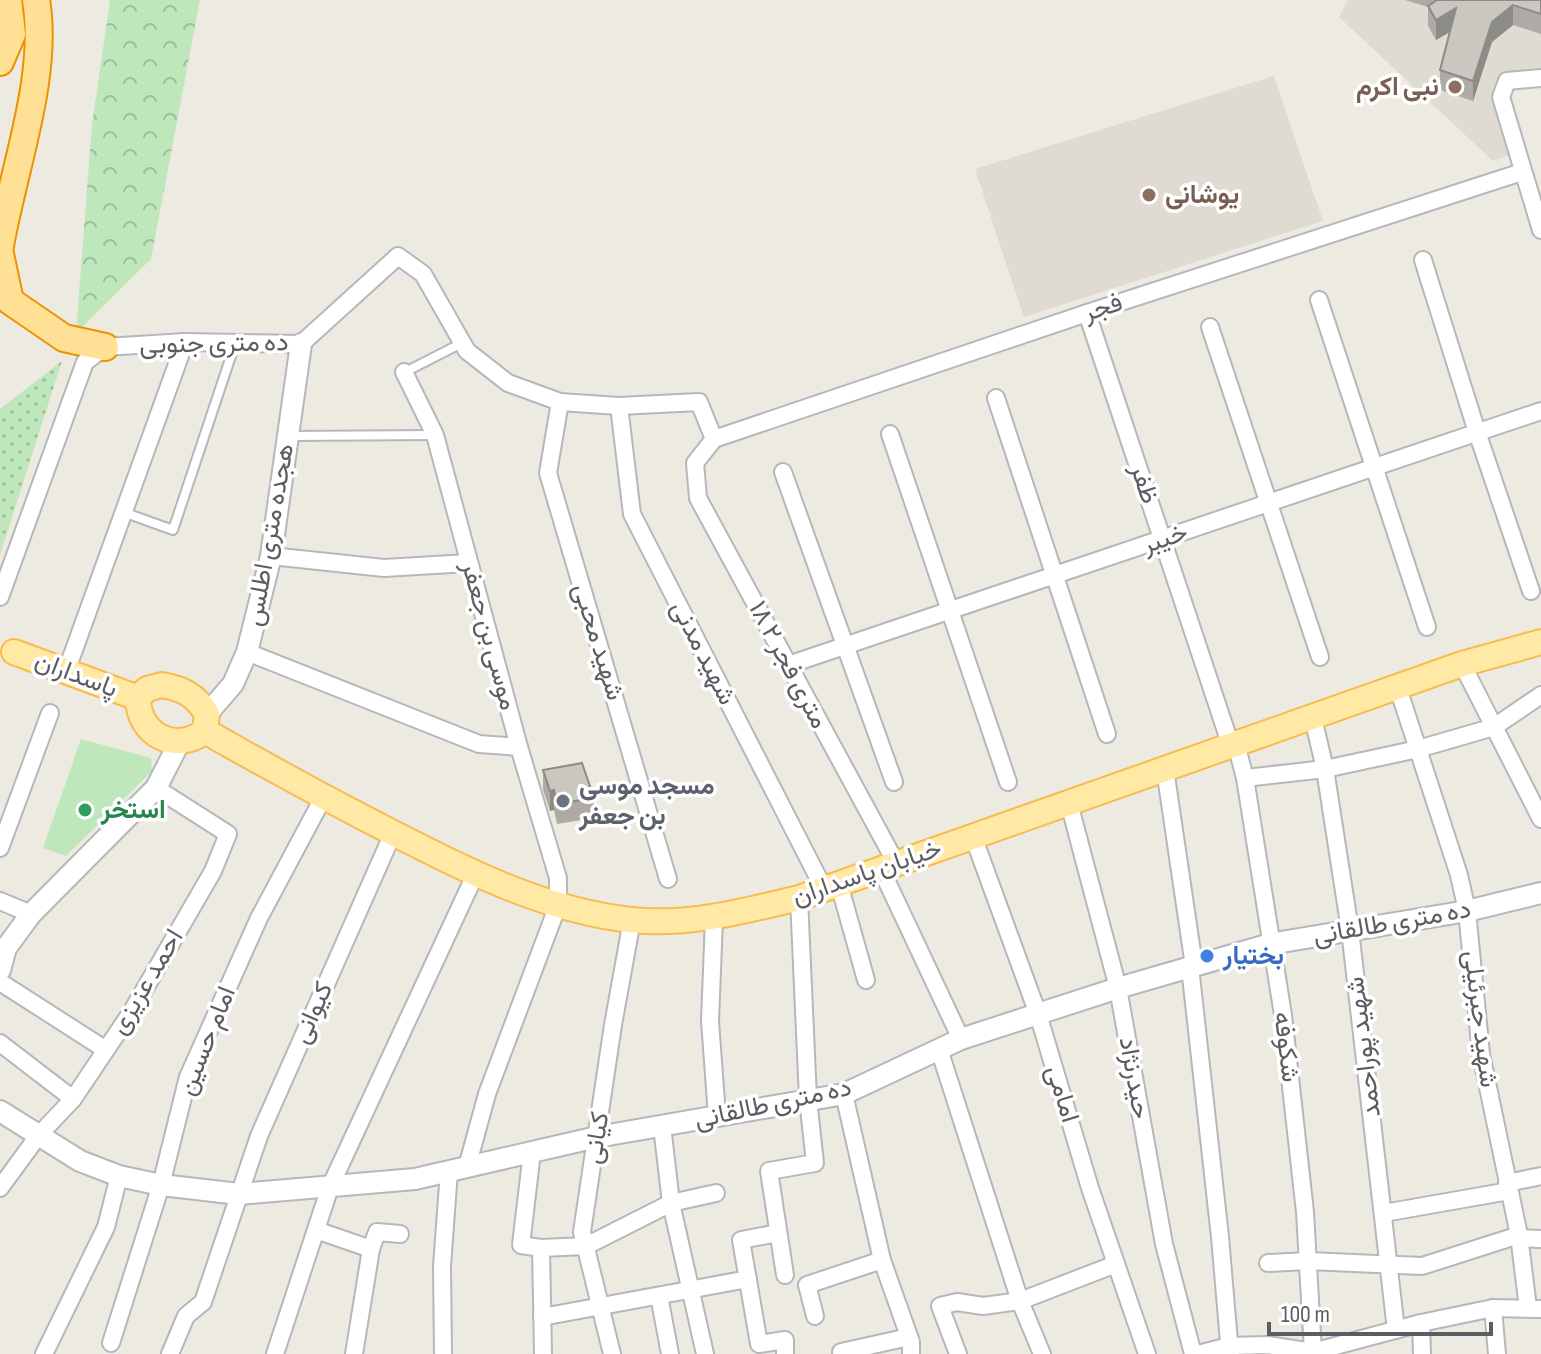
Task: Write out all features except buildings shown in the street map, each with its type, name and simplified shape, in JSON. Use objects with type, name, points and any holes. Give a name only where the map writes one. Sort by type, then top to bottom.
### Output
[{"type":"highway","points":[[0,62],[12,34],[8,0]]},
{"type":"highway","points":[[0,246],[34,86],[40,25],[36,0]]},
{"type":"highway","points":[[0,254],[10,301],[64,338],[105,347]]},
{"type":"main road","name":"خیابان پاسداران","points":[[206,722],[323,798],[475,875],[558,905],[632,920],[714,919],[832,887],[1462,664],[1541,642]]},
{"type":"main road","name":"پاسداران","points":[[5,648],[138,698]]},
{"type":"main road","points":[[162,685],[181,688],[198,698],[206,722],[194,739],[179,743],[146,726],[138,713],[138,698],[147,689],[162,685]]},
{"type":"street","points":[[1541,78],[1507,81],[1501,97],[1541,230]]},
{"type":"street","name":"فجر","points":[[714,439],[1087,313],[1522,172]]},
{"type":"street","name":"ده متری جنوبی","points":[[0,597],[85,362],[105,347],[185,342],[301,344],[398,256],[423,274],[467,351],[508,383],[560,402],[619,406],[699,402],[714,439]]},
{"type":"street","points":[[1423,260],[1531,591]]},
{"type":"street","points":[[1319,300],[1427,627]]},
{"type":"street","name":"ظفر","points":[[1087,313],[1234,745]]},
{"type":"street","points":[[1210,327],[1320,657]]},
{"type":"street","points":[[66,672],[185,342]]},
{"type":"street","name":"هجده متری اطلس","points":[[206,722],[233,684],[247,652],[271,556],[301,344]]},
{"type":"street","name":"موسی بن جعفر","points":[[404,372],[435,435],[519,747],[558,878],[558,905]]},
{"type":"street","points":[[996,398],[1107,734]]},
{"type":"street","name":"شهید محبی","points":[[560,402],[548,473],[668,879]]},
{"type":"street","name":"شهید مدنی","points":[[619,406],[632,514],[832,887],[866,980]]},
{"type":"street","name":"خیبر","points":[[788,665],[1541,411]]},
{"type":"street","points":[[890,434],[1008,782]]},
{"type":"street","name":"۱۸ متری فجر ۲","points":[[714,439],[695,463],[698,498],[788,665],[888,866],[961,1039]]},
{"type":"street","points":[[783,472],[894,782]]},
{"type":"street","points":[[271,556],[384,568],[468,563]]},
{"type":"street","points":[[247,652],[479,744],[519,747]]},
{"type":"street","points":[[1462,664],[1541,819]]},
{"type":"street","name":"شهید جبرئیلی","points":[[1398,688],[1459,875],[1467,911],[1481,1054],[1535,1308]]},
{"type":"street","points":[[1245,778],[1325,769],[1418,749],[1494,727],[1541,695]]},
{"type":"street","points":[[0,848],[50,713]]},
{"type":"street","name":"شهید پوراحمد","points":[[1313,718],[1325,769],[1350,930],[1396,1330]]},
{"type":"street","points":[[0,970],[6,948],[31,914],[156,788],[179,743]]},
{"type":"street","name":"شکوفه","points":[[1234,745],[1245,778],[1283,1015],[1305,1212],[1313,1352]]},
{"type":"street","points":[[1165,769],[1192,967],[1230,1350]]},
{"type":"street","name":"احمد عزیزی","points":[[0,1188],[38,1136],[73,1099],[132,1011],[213,871],[228,834],[156,788]]},
{"type":"street","name":"امام حسین","points":[[111,1343],[161,1185],[188,1077],[259,918],[323,798]]},
{"type":"street","name":"حیدرنژاد","points":[[1069,803],[1118,988],[1164,1244],[1196,1354]]},
{"type":"street","name":"کیوانی","points":[[170,1354],[186,1316],[203,1302],[259,1136],[393,833]]},
{"type":"street","name":"امامی","points":[[973,836],[1038,1014],[1090,1188],[1147,1354]]},
{"type":"street","points":[[275,1354],[330,1187],[475,875]]},
{"type":"street","name":"ده متری طالقانی","points":[[0,1111],[80,1161],[119,1176],[161,1185],[239,1194],[415,1179],[597,1137],[844,1094],[961,1039],[1118,988],[1270,944],[1467,911],[1541,893]]},
{"type":"street","points":[[785,1275],[769,1171],[815,1163],[808,1099],[799,898]]},
{"type":"street","points":[[0,901],[31,914]]},
{"type":"street","points":[[443,1354],[442,1266],[458,1169],[558,905]]},
{"type":"street","points":[[714,919],[710,1021],[717,1116]]},
{"type":"street","name":"کیانی","points":[[612,1354],[582,1232],[632,920]]},
{"type":"street","points":[[0,982],[106,1050]]},
{"type":"street","points":[[0,1043],[73,1099]]},
{"type":"street","points":[[939,1049],[1020,1301],[1042,1354]]},
{"type":"street","points":[[841,1352],[910,1345],[882,1260],[844,1094]]},
{"type":"street","points":[[662,1126],[671,1203],[705,1354]]},
{"type":"street","points":[[532,1152],[521,1245],[541,1248],[586,1246],[671,1203],[716,1193]]},
{"type":"street","points":[[44,1354],[106,1227],[119,1176]]},
{"type":"street","points":[[1384,1213],[1508,1187],[1541,1176]]},
{"type":"street","points":[[316,1230],[371,1249]]},
{"type":"street","points":[[354,1354],[371,1249],[377,1232],[400,1234]]},
{"type":"street","points":[[778,1233],[741,1240],[759,1344],[785,1340],[785,1354]]},
{"type":"street","points":[[1268,1263],[1308,1261],[1422,1266],[1519,1237],[1541,1239]]},
{"type":"street","points":[[541,1248],[543,1354]]},
{"type":"street","points":[[815,1316],[807,1285],[882,1260]]},
{"type":"street","points":[[958,1354],[940,1306],[957,1302],[983,1306],[1020,1301],[1116,1264]]},
{"type":"street","points":[[542,1317],[748,1279]]},
{"type":"street","points":[[659,1296],[670,1354]]},
{"type":"street","points":[[1196,1354],[1267,1345],[1313,1352],[1338,1350],[1421,1323],[1493,1308],[1535,1308]]},
{"type":"street","points":[[1493,1308],[1497,1354]]},
{"type":"street","points":[[1421,1323],[1422,1354]]},
{"type":"lane","points":[[123,512],[173,530],[235,343]]},
{"type":"lane","points":[[404,372],[462,343]]},
{"type":"lane","points":[[288,436],[435,435]]},
{"type":"shaded area","name":"نبی اکرم","points":[[1348,0],[1541,0],[1541,72],[1501,75],[1491,98],[1510,155],[1493,161],[1339,17]]},
{"type":"shaded area","name":"یوشانی","points":[[1274,76],[1323,221],[1024,317],[975,169]]},
{"type":"green space","points":[[110,0],[200,0],[151,259],[76,333],[92,125]]},
{"type":"green space","points":[[62,361],[0,555],[0,409]]},
{"type":"green space","name":"استخر","points":[[81,739],[151,758],[152,771],[66,856],[43,848]]},
{"type":"place","name":"نبی اکرم","points":[[1455,87]]},
{"type":"place","name":"یوشانی","points":[[1149,195]]},
{"type":"place","name":"مسجد موسی بن جعفر","points":[[563,801]]},
{"type":"place","name":"استخر","points":[[85,810]]},
{"type":"place","name":"بختیار","points":[[1207,956]]}]
